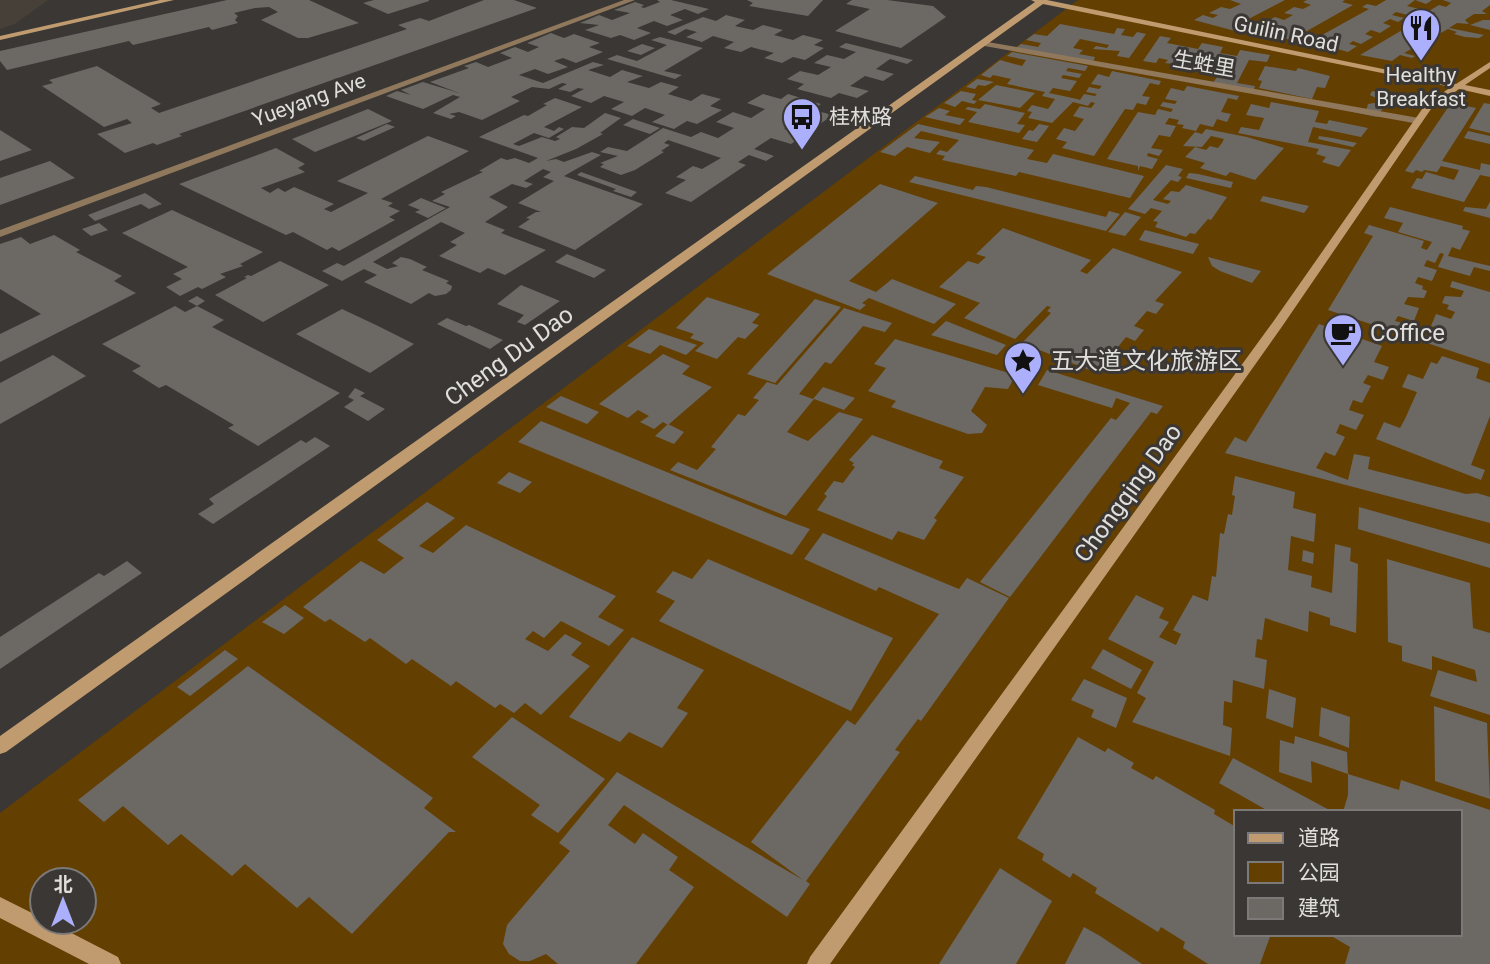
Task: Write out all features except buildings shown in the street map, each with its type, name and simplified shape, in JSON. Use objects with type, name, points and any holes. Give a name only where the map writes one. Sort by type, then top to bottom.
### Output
[{"type":"street","points":[[0,38],[170,0]]},
{"type":"street","name":"Yueyang Ave","points":[[0,234],[631,0]]},
{"type":"street","name":"Guilin Road","points":[[1033,0],[1490,93]]},
{"type":"street","name":"Cheng Du Dao","points":[[0,746],[1042,0]]},
{"type":"street","name":"生﨡里","points":[[982,43],[1419,121]]},
{"type":"street","name":"Chongqing Dao","points":[[817,964],[1269,336],[1428,107],[1490,64]]},
{"type":"street","points":[[0,907],[111,964]]},
{"type":"shaded area","points":[[0,0],[48,0],[15,24],[0,29]]},
{"type":"green space","name":"五大道文化旅游区","points":[[1078,0],[1490,0],[1490,964],[0,964],[0,813]]},
{"type":"place","name":"Healthy Breakfast","points":[[1421,62]]},
{"type":"place","name":"桂林路","points":[[802,151]]},
{"type":"place","name":"Coffice","points":[[1343,367]]},
{"type":"place","name":"五大道文化旅游区","points":[[1023,395]]}]
